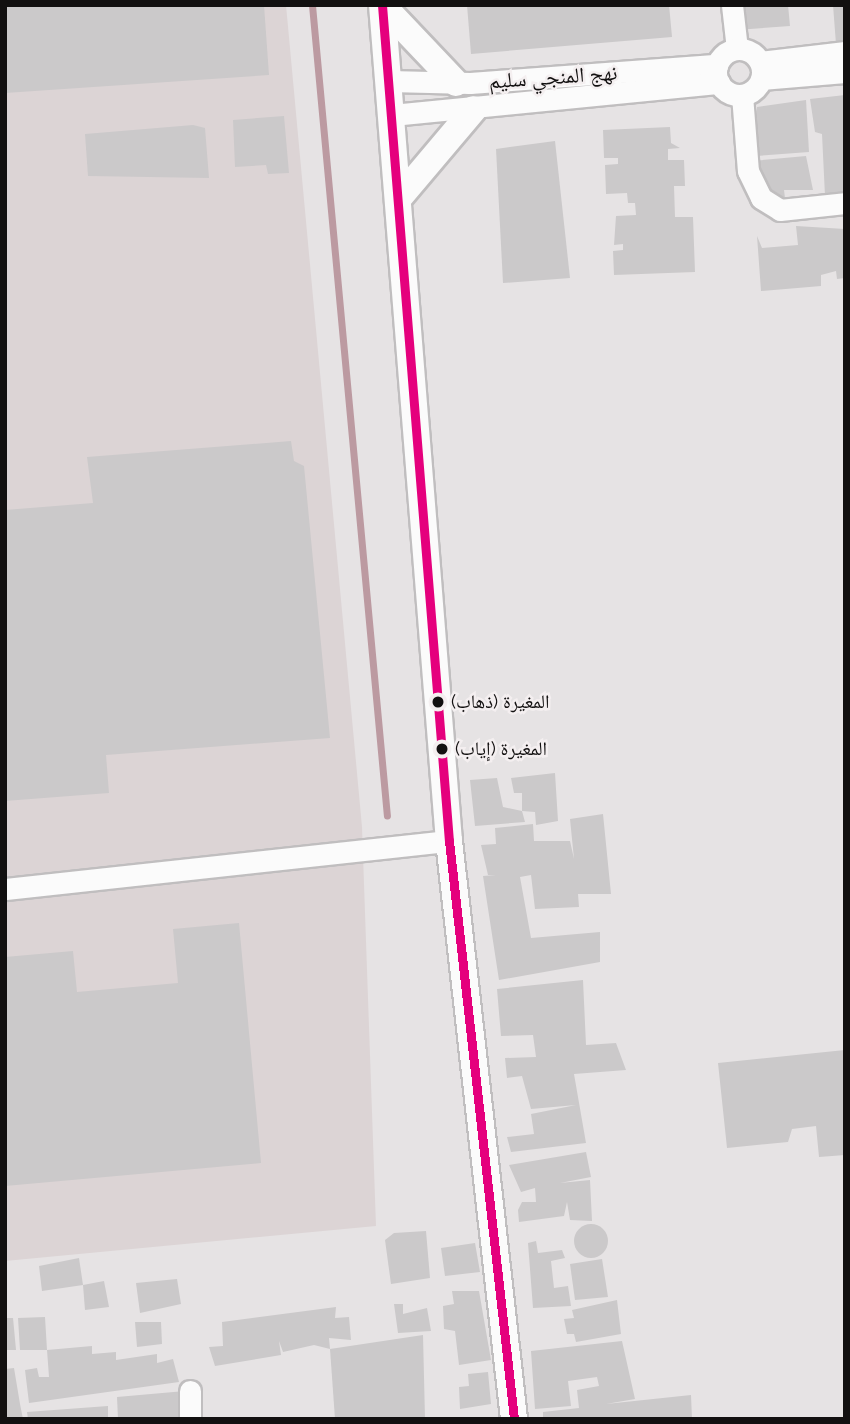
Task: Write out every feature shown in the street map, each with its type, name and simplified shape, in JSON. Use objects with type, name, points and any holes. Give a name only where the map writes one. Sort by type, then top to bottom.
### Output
[{"type":"street","points":[[732,5],[737,49],[761,70],[845,72]]},
{"type":"street","points":[[382,6],[449,842],[514,1419]]},
{"type":"street","points":[[382,6],[456,83]]},
{"type":"street","points":[[737,49],[718,74],[742,95]]},
{"type":"street","points":[[845,52],[761,70],[742,95],[748,171],[761,198],[780,209],[845,203]]},
{"type":"street","name":"نهج المنجي سليم","points":[[389,81],[456,83],[718,74]]},
{"type":"street","name":"نهج المنجي سليم","points":[[392,115],[474,109],[718,74]]},
{"type":"street","points":[[398,198],[474,109]]},
{"type":"street","points":[[5,889],[449,842]]},
{"type":"street","points":[[190,1391],[190,1419]]},
{"type":"shaded area","points":[[5,5],[286,5],[362,827],[376,1226],[5,1261]]},
{"type":"building","points":[[5,5],[264,5],[269,75],[5,93]]},
{"type":"building","points":[[467,5],[669,5],[672,37],[471,54]]},
{"type":"building","points":[[734,5],[788,5],[790,26],[736,30]]},
{"type":"building","points":[[833,5],[845,5],[845,43],[836,44]]},
{"type":"building","points":[[845,95],[845,194],[825,196],[822,134],[815,132],[810,99]]},
{"type":"building","points":[[806,100],[809,152],[756,156],[757,107]]},
{"type":"building","points":[[284,116],[289,173],[268,174],[266,165],[235,167],[233,120]]},
{"type":"building","points":[[193,125],[205,128],[209,178],[88,176],[85,134]]},
{"type":"building","points":[[670,127],[671,143],[680,148],[668,149],[668,160],[684,160],[685,186],[674,186],[675,217],[693,217],[695,272],[614,275],[613,251],[623,250],[623,244],[614,245],[616,216],[636,215],[635,203],[628,203],[627,193],[606,194],[605,165],[618,164],[618,158],[604,158],[603,130]]},
{"type":"building","points":[[555,141],[570,278],[503,283],[496,149]]},
{"type":"building","points":[[806,156],[813,190],[784,190],[785,198],[767,200],[752,161]]},
{"type":"building","points":[[796,226],[845,229],[845,278],[837,279],[836,271],[821,275],[821,286],[761,291],[757,236],[762,248],[798,245]]},
{"type":"building","points":[[291,441],[294,461],[304,466],[330,738],[106,755],[109,793],[5,801],[5,510],[93,503],[87,457]]},
{"type":"building","points":[[555,773],[558,821],[536,825],[535,812],[522,811],[522,793],[514,793],[511,778]]},
{"type":"building","points":[[497,778],[503,807],[522,811],[525,822],[475,826],[470,780]]},
{"type":"building","points":[[603,814],[611,894],[578,894],[579,907],[535,909],[531,875],[520,877],[531,938],[600,932],[600,962],[499,980],[483,876],[496,875],[488,875],[481,845],[496,844],[495,828],[533,824],[534,841],[570,841],[574,859],[570,819]]},
{"type":"building","points":[[239,923],[261,1163],[5,1186],[5,957],[73,951],[77,992],[178,983],[173,929]]},
{"type":"building","points":[[583,980],[586,1045],[616,1043],[626,1070],[574,1074],[586,1143],[511,1152],[507,1137],[534,1134],[531,1114],[576,1105],[531,1109],[522,1076],[507,1078],[505,1058],[536,1057],[533,1035],[501,1036],[497,989]]},
{"type":"building","points":[[845,1050],[845,1155],[819,1157],[816,1126],[792,1129],[788,1142],[727,1148],[718,1063]]},
{"type":"building","points":[[586,1152],[591,1177],[560,1183],[590,1180],[592,1221],[570,1220],[567,1202],[564,1216],[519,1222],[518,1210],[522,1202],[536,1202],[535,1188],[521,1192],[509,1165]]},
{"type":"building","points":[[591,1224],[603,1229],[608,1241],[603,1253],[591,1258],[579,1253],[574,1241],[579,1229]]},
{"type":"building","points":[[426,1231],[430,1278],[391,1284],[385,1240],[394,1233]]},
{"type":"building","points":[[536,1241],[538,1253],[562,1250],[565,1258],[551,1261],[554,1288],[568,1286],[571,1306],[533,1308],[528,1243]]},
{"type":"building","points":[[475,1243],[480,1272],[445,1276],[441,1248]]},
{"type":"building","points":[[79,1258],[83,1285],[42,1291],[39,1266]]},
{"type":"building","points":[[602,1259],[608,1297],[575,1300],[570,1264]]},
{"type":"building","points":[[177,1279],[181,1304],[140,1313],[136,1283]]},
{"type":"building","points":[[104,1281],[109,1307],[85,1310],[83,1285]]},
{"type":"building","points":[[452,1291],[479,1291],[491,1360],[459,1365],[455,1331],[444,1329],[443,1306],[454,1304]]},
{"type":"building","points":[[617,1300],[621,1334],[576,1342],[574,1334],[567,1334],[564,1319],[574,1318],[572,1310]]},
{"type":"building","points":[[394,1304],[403,1304],[403,1314],[427,1308],[431,1331],[398,1333]]},
{"type":"building","points":[[336,1307],[335,1318],[349,1317],[351,1340],[329,1338],[330,1349],[314,1345],[283,1352],[279,1341],[281,1355],[215,1366],[209,1347],[223,1346],[222,1322]]},
{"type":"building","points":[[45,1317],[47,1350],[20,1350],[18,1318]]},
{"type":"building","points":[[5,1318],[13,1318],[16,1350],[5,1350]]},
{"type":"building","points":[[135,1322],[161,1322],[162,1344],[137,1347]]},
{"type":"building","points":[[423,1335],[425,1419],[335,1419],[330,1349]]},
{"type":"building","points":[[622,1341],[635,1399],[606,1404],[691,1395],[692,1419],[543,1419],[543,1412],[579,1408],[577,1390],[599,1386],[597,1377],[568,1381],[571,1406],[535,1409],[531,1351]]},
{"type":"building","points":[[92,1346],[92,1354],[116,1352],[116,1360],[157,1354],[157,1363],[173,1359],[179,1382],[29,1403],[25,1370],[37,1368],[39,1377],[49,1377],[47,1350]]},
{"type":"building","points":[[14,1368],[23,1419],[5,1419],[5,1369]]},
{"type":"building","points":[[488,1372],[491,1404],[460,1409],[459,1387],[469,1386],[468,1374]]},
{"type":"building","points":[[185,1391],[184,1419],[118,1419],[117,1397]]},
{"type":"building","points":[[108,1406],[108,1419],[28,1419],[27,1412]]},
{"type":"waterway","points":[[312,5],[387,816]]},
{"type":"transit line","points":[[382,5],[449,841],[514,1419]]},
{"type":"place","name":"المغيرة (ذهاب)","points":[[438,702]]},
{"type":"place","name":"المغيرة (إياب)","points":[[442,749]]}]
